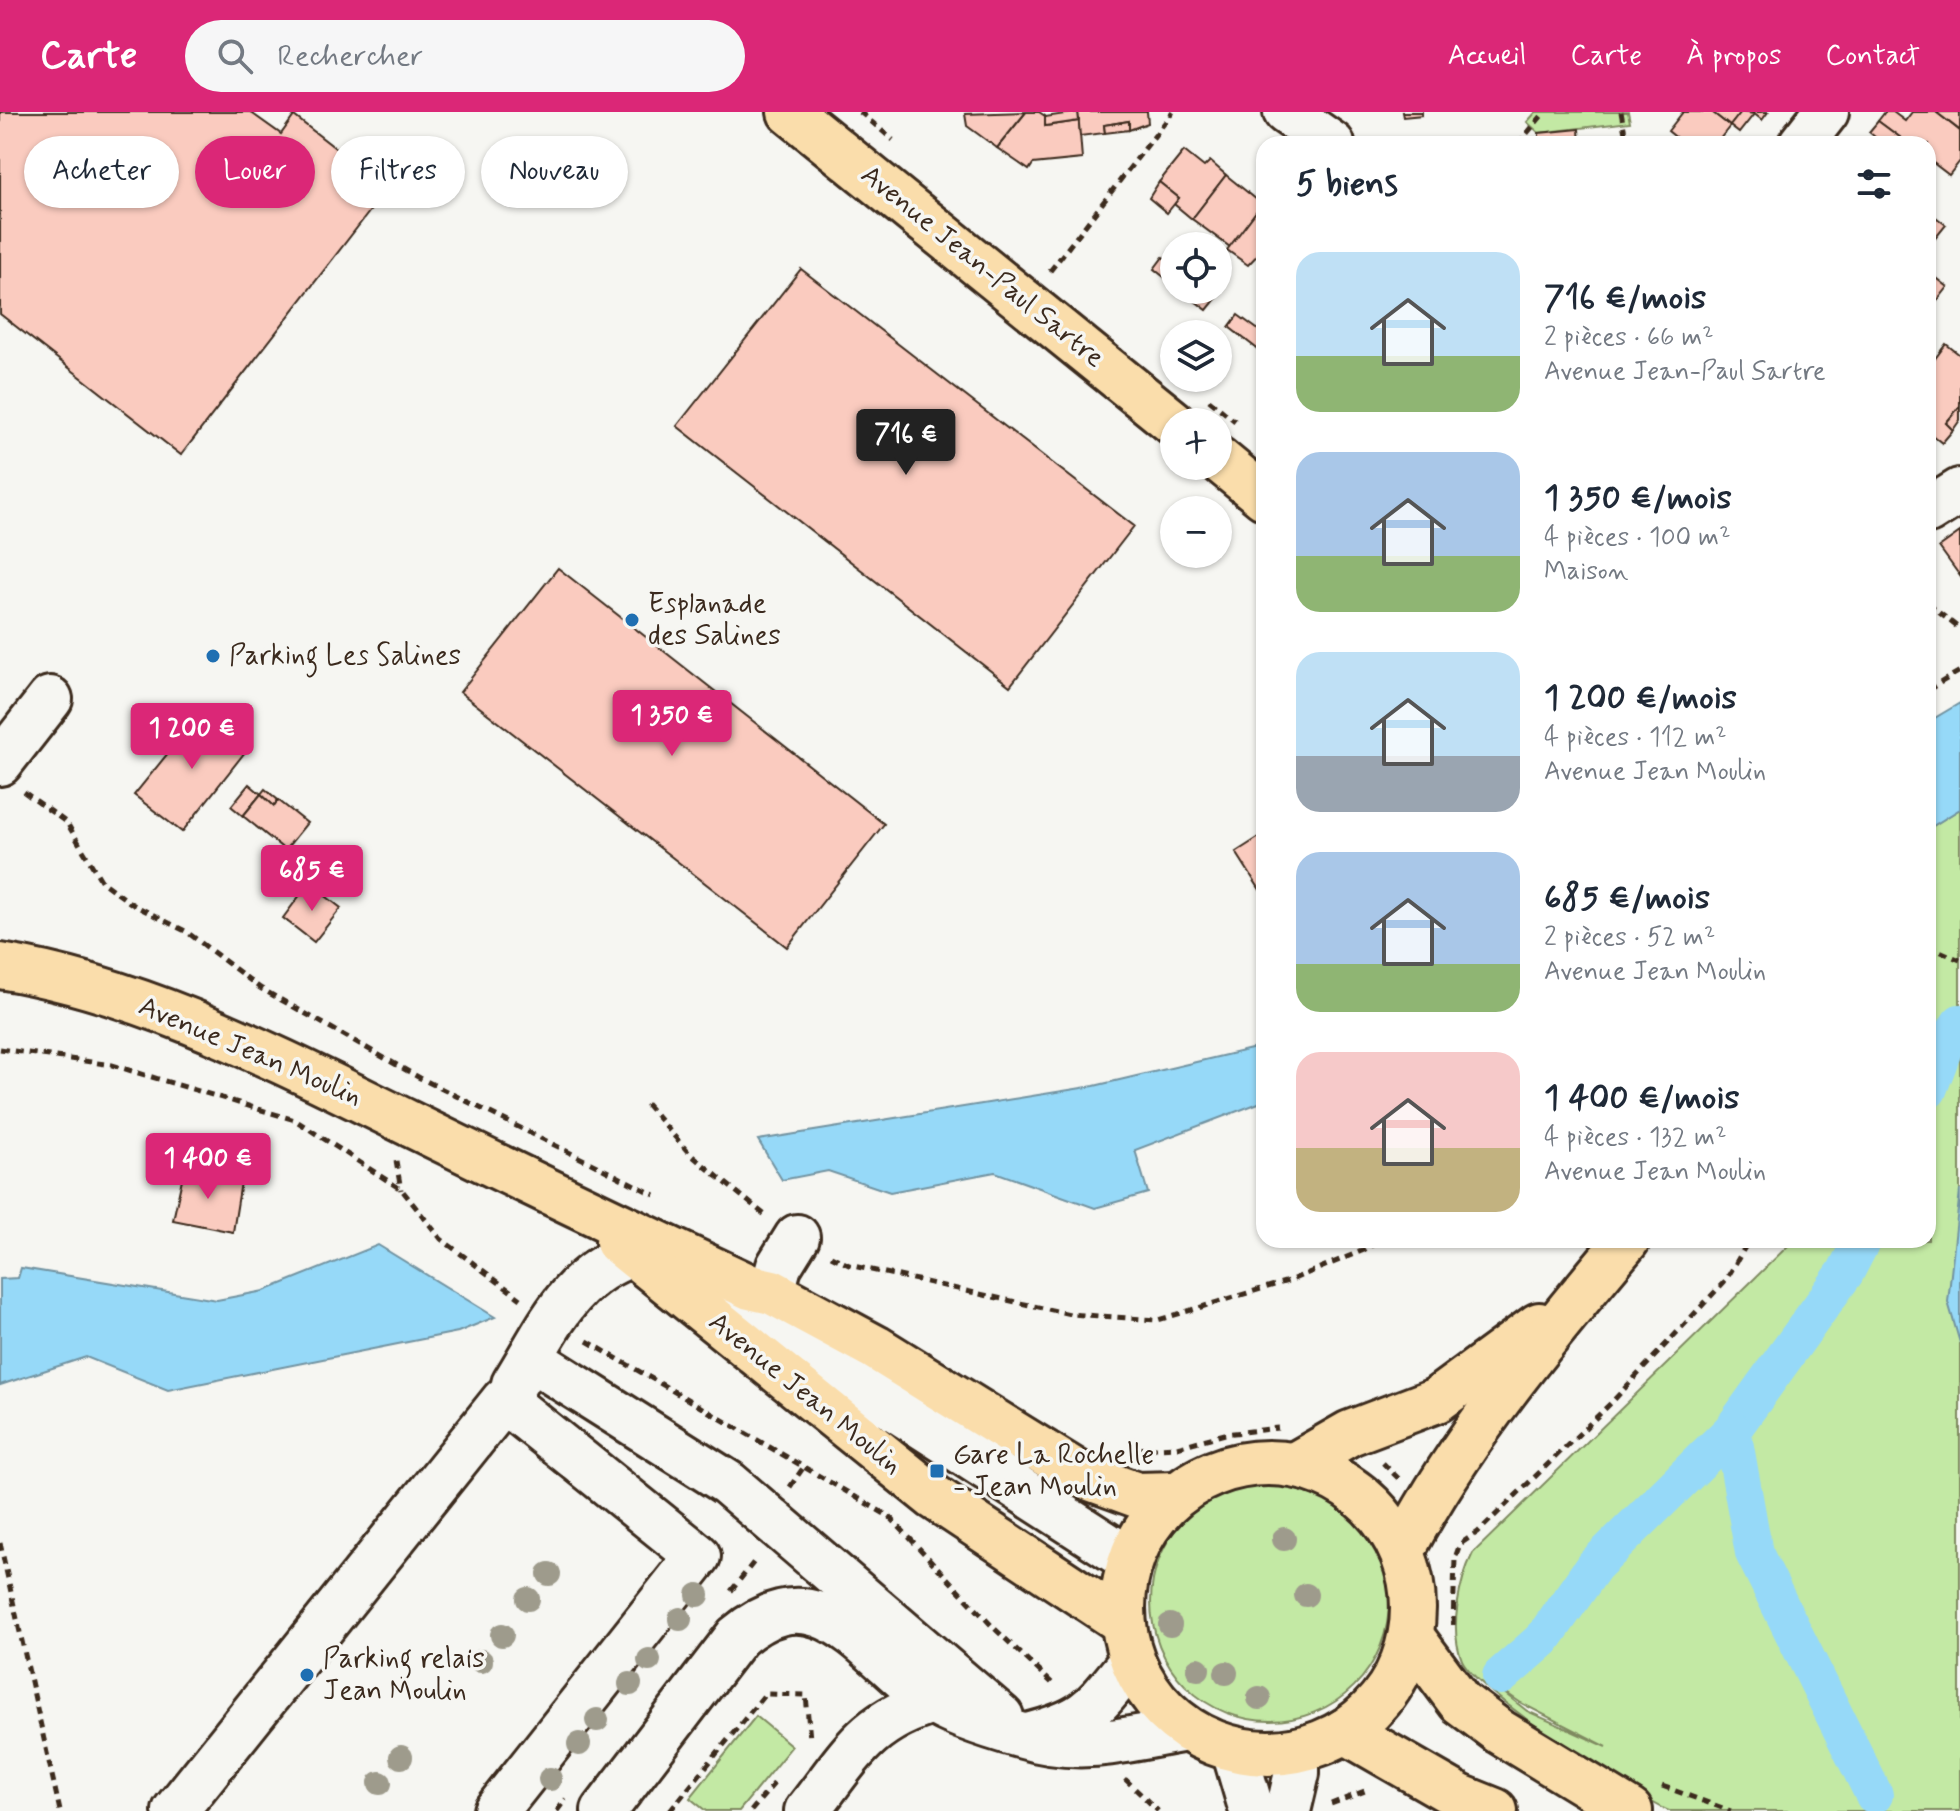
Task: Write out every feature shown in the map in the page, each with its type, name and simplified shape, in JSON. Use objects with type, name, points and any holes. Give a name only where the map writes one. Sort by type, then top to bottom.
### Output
[{"type":"main road","name":"Avenue Jean-Paul Sartre","points":[[790,112],[1187,408]]},
{"type":"main road","points":[[1232,447],[1256,484]]},
{"type":"main road","name":"Avenue Jean Moulin","points":[[0,966],[103,990],[290,1065],[577,1206],[750,1287],[772,1292],[876,1348],[1079,1474],[1137,1495],[1178,1494]]},
{"type":"main road","name":"Avenue Jean Moulin","points":[[577,1206],[934,1497],[1128,1641]]},
{"type":"main road","points":[[1402,1551],[1426,1506],[1480,1426],[1620,1248]]},
{"type":"main road","points":[[1293,1445],[1377,1511],[1402,1551],[1412,1593],[1411,1636],[1402,1664],[1388,1690],[1369,1713],[1345,1731],[1297,1750],[1265,1753],[1234,1750],[1186,1729],[1154,1699],[1128,1641],[1123,1591],[1130,1560],[1149,1524],[1178,1494],[1204,1477],[1233,1466],[1264,1462],[1293,1445],[1350,1433],[1437,1400],[1583,1293]]},
{"type":"main road","points":[[1411,1636],[1460,1702],[1500,1732],[1630,1811]]},
{"type":"main road","points":[[1345,1731],[1460,1797],[1495,1811]]},
{"type":"street","points":[[1286,112],[1320,136]]},
{"type":"street","points":[[1807,136],[1826,112]]},
{"type":"street","points":[[1936,506],[1960,491]]},
{"type":"street","points":[[11,777],[50,699]]},
{"type":"street","points":[[577,1206],[1130,1560]]},
{"type":"street","points":[[772,1292],[779,1266],[797,1237]]},
{"type":"street","points":[[175,1811],[504,1400],[573,1292],[600,1266],[633,1254]]},
{"type":"street","points":[[530,1358],[728,1483],[1025,1737]]},
{"type":"street","points":[[496,1811],[698,1556],[504,1400]]},
{"type":"street","points":[[604,1811],[737,1637],[753,1623],[780,1612],[806,1611],[835,1621],[933,1702],[1025,1737],[1093,1747],[1186,1729]]},
{"type":"street","points":[[1025,1737],[1071,1725],[1083,1717],[1128,1641]]},
{"type":"street","points":[[807,1811],[873,1728],[900,1711],[933,1702]]},
{"type":"street","points":[[1234,1750],[1252,1811]]},
{"type":"street","points":[[1288,1811],[1297,1773],[1297,1750]]},
{"type":"path","points":[[1050,271],[1173,112]]},
{"type":"path","points":[[1525,136],[1545,112]]},
{"type":"path","points":[[1621,112],[1626,136]]},
{"type":"path","points":[[1936,610],[1960,629]]},
{"type":"path","points":[[1936,685],[1960,671]]},
{"type":"path","points":[[11,777],[67,823],[102,882],[132,904],[187,932],[260,988],[420,1078],[660,1198]]},
{"type":"path","points":[[1936,950],[1960,960]]},
{"type":"path","points":[[0,1049],[112,1065],[295,1120],[402,1190]]},
{"type":"path","points":[[646,1104],[690,1154],[781,1228],[849,1265],[1070,1314],[1158,1320],[1291,1280],[1367,1248]]},
{"type":"path","points":[[1454,1638],[1455,1558],[1460,1544],[1478,1532],[1611,1403],[1726,1280],[1744,1248]]},
{"type":"path","points":[[1350,1433],[1426,1506]]},
{"type":"path","points":[[1120,1448],[1177,1447],[1225,1434],[1293,1445]]},
{"type":"path","points":[[0,1543],[60,1811]]},
{"type":"path","points":[[670,1811],[765,1694],[806,1695],[812,1738],[802,1750]]},
{"type":"path","points":[[751,1811],[781,1774]]},
{"type":"green space","points":[[1536,112],[1628,112],[1630,122],[1539,133],[1527,122]]},
{"type":"green space","points":[[1960,809],[1960,1811],[1669,1811],[1650,1801],[1524,1717],[1473,1675],[1462,1660],[1456,1635],[1457,1606],[1473,1553],[1786,1248],[1936,1248],[1936,824]],"holes":[[[1489,1681],[1521,1703],[1607,1747],[1527,1711]]]},
{"type":"green space","points":[[1270,1483],[1293,1485],[1316,1492],[1354,1518],[1380,1556],[1387,1579],[1387,1625],[1380,1648],[1354,1686],[1316,1712],[1293,1719],[1270,1721],[1247,1719],[1224,1712],[1186,1686],[1160,1648],[1153,1625],[1151,1602],[1153,1579],[1160,1556],[1186,1518],[1224,1492],[1247,1485]]},
{"type":"green space","points":[[756,1716],[792,1746],[739,1811],[706,1811],[690,1798]]},
{"type":"water","points":[[1960,703],[1960,809],[1936,824],[1936,717]]},
{"type":"water","points":[[1256,1048],[1256,1104],[1135,1150],[1148,1193],[1095,1208],[995,1172],[890,1192],[828,1171],[782,1180],[758,1140],[1094,1086]]},
{"type":"water","points":[[1960,1190],[1960,1343],[1948,1302]]},
{"type":"water","points":[[378,1245],[495,1317],[458,1332],[168,1390],[86,1357],[0,1385],[0,1279],[18,1278],[21,1268],[217,1300],[264,1291]]},
{"type":"building","points":[[0,112],[250,112],[281,134],[294,116],[331,145],[331,208],[372,208],[181,455],[0,314]]},
{"type":"building","points":[[1026,112],[1039,112],[1045,116],[1045,126],[1079,121],[1082,159],[1033,164],[1029,170],[997,148]]},
{"type":"building","points":[[1026,112],[997,148],[967,126],[965,114]]},
{"type":"building","points":[[1078,112],[1147,112],[1148,123],[1129,130],[1129,121],[1104,125],[1105,133],[1080,136]]},
{"type":"building","points":[[1078,112],[1079,121],[1045,126],[1045,117]]},
{"type":"building","points":[[1402,112],[1422,112],[1422,115],[1403,117]]},
{"type":"building","points":[[1683,112],[1712,112],[1730,126],[1722,136],[1674,136],[1668,131]]},
{"type":"building","points":[[1712,112],[1741,112],[1730,126]]},
{"type":"building","points":[[1741,112],[1754,114],[1739,133],[1730,126]]},
{"type":"building","points":[[1752,112],[1768,112],[1762,120]]},
{"type":"building","points":[[1885,112],[1893,112],[1905,121],[1912,112],[1936,112],[1960,131],[1960,161],[1949,175],[1936,165],[1936,136],[1898,136],[1878,121]]},
{"type":"building","points":[[1936,112],[1960,112],[1960,131],[1958,129]]},
{"type":"building","points":[[1129,121],[1129,130],[1105,133],[1104,125]]},
{"type":"building","points":[[1878,121],[1898,136],[1874,136],[1869,132]]},
{"type":"building","points":[[1579,129],[1579,136],[1539,136],[1539,133]]},
{"type":"building","points":[[1184,151],[1204,167],[1210,161],[1226,175],[1192,219],[1174,204],[1179,198],[1159,182]]},
{"type":"building","points":[[1226,175],[1256,199],[1256,212],[1232,244],[1232,232],[1210,232],[1192,219]]},
{"type":"building","points":[[1159,182],[1179,198],[1167,213],[1149,198]]},
{"type":"building","points":[[1256,212],[1256,256],[1248,265],[1232,254],[1232,243]]},
{"type":"building","points":[[1936,217],[1946,225],[1936,237]]},
{"type":"building","points":[[801,269],[1134,526],[1010,686],[677,426]]},
{"type":"building","points":[[1936,278],[1948,287],[1936,300]]},
{"type":"building","points":[[1238,315],[1256,328],[1256,348],[1232,329],[1232,323]]},
{"type":"building","points":[[1946,344],[1960,355],[1960,406],[1946,423],[1953,430],[1942,443],[1936,438],[1936,357]]},
{"type":"building","points":[[1960,406],[1960,420],[1953,430],[1946,423]]},
{"type":"building","points":[[1960,532],[1960,576],[1939,547]]},
{"type":"building","points":[[558,568],[884,824],[787,947],[460,692]]},
{"type":"building","points":[[203,710],[249,747],[182,832],[134,795]]},
{"type":"building","points":[[249,784],[261,794],[243,816],[231,806]]},
{"type":"building","points":[[265,789],[278,800],[274,806],[261,794]]},
{"type":"building","points":[[261,794],[274,806],[278,800],[307,823],[285,850],[243,816]]},
{"type":"building","points":[[1256,839],[1256,883],[1236,852]]},
{"type":"building","points":[[309,883],[341,908],[314,942],[283,918]]},
{"type":"building","points":[[184,1170],[241,1182],[233,1232],[173,1220]]},
{"type":"waterway","points":[[1936,1068],[1944,1047],[1960,1023]]},
{"type":"waterway","points":[[1732,1430],[1845,1273],[1858,1248]]},
{"type":"waterway","points":[[1501,1676],[1543,1639],[1594,1566],[1732,1430],[1754,1553],[1874,1795]]},
{"type":"place","name":"Esplanade des Salines","points":[[632,620]]},
{"type":"place","name":"Parking Les Salines","points":[[213,656]]},
{"type":"place","name":"Gare La Rochelle - Jean Moulin","points":[[937,1471]]},
{"type":"place","name":"Parking relais Jean Moulin","points":[[307,1675]]}]
